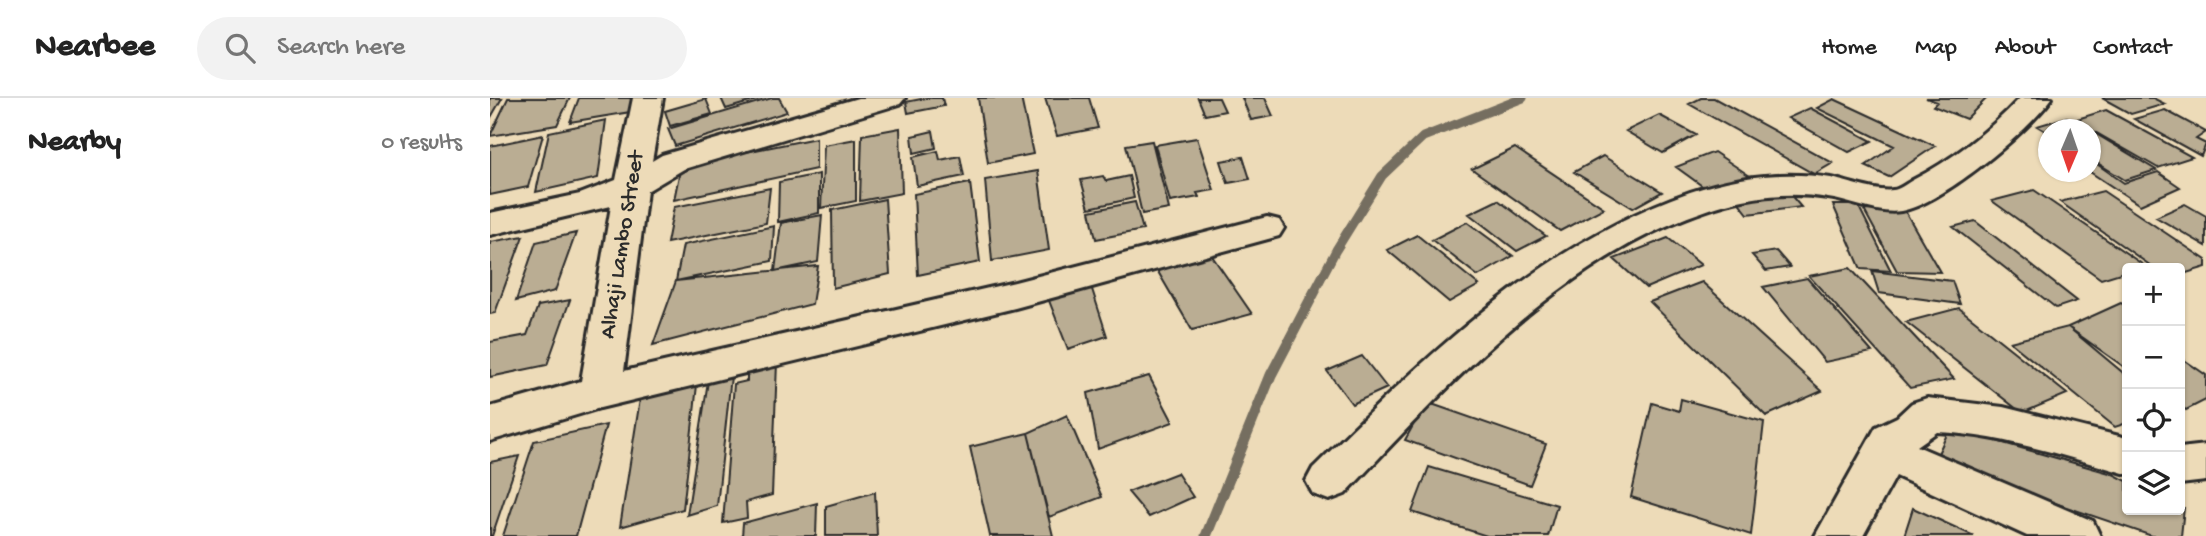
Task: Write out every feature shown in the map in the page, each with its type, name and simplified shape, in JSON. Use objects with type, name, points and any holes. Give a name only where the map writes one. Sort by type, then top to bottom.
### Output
[{"type":"street","name":"Alhaji Lambo Street","points":[[600,392],[631,186],[648,98]]},
{"type":"street","points":[[490,224],[561,211],[631,186],[673,162],[890,98]]},
{"type":"street","points":[[1329,481],[1390,418],[1449,364],[1578,260],[1612,239],[1703,199],[1748,186],[1815,184],[1899,201],[1940,182],[2021,115],[2037,98]]},
{"type":"street","points":[[490,424],[600,392],[1015,295],[1266,228]]},
{"type":"street","points":[[1839,536],[1850,510],[1886,452],[1891,439],[1912,429],[1927,415],[1964,415],[2009,424],[2122,455]]},
{"type":"street","points":[[1886,452],[2076,536]]},
{"type":"street","points":[[2185,465],[2206,463]]},
{"type":"building","points":[[490,98],[502,98],[490,119]]},
{"type":"building","points":[[508,98],[570,98],[557,125],[490,136]]},
{"type":"building","points":[[579,98],[634,98],[630,112],[570,122]]},
{"type":"building","points":[[721,98],[763,98],[726,109]]},
{"type":"building","points":[[779,98],[787,112],[675,146],[668,129]]},
{"type":"building","points":[[942,98],[944,106],[908,113],[906,102]]},
{"type":"building","points":[[978,98],[1021,98],[1033,154],[988,163]]},
{"type":"building","points":[[1045,98],[1089,98],[1098,128],[1057,136]]},
{"type":"building","points":[[1198,98],[1219,98],[1225,111],[1205,115]]},
{"type":"building","points":[[1242,98],[1265,98],[1273,116],[1251,120]]},
{"type":"building","points":[[1701,98],[1714,98],[1833,163],[1814,174],[1689,104]]},
{"type":"building","points":[[1926,98],[1987,98],[1966,119],[1933,106],[1937,102]]},
{"type":"building","points":[[2102,98],[2153,98],[2165,104],[2131,114]]},
{"type":"building","points":[[706,99],[712,114],[670,126],[665,111]]},
{"type":"building","points":[[1834,99],[1935,146],[1889,177],[1865,166],[1894,146],[1817,108]]},
{"type":"building","points":[[1810,108],[1872,141],[1849,152],[1788,118]]},
{"type":"building","points":[[2106,110],[2192,157],[2158,168],[2101,135],[2101,119],[2077,119]]},
{"type":"building","points":[[2165,110],[2206,132],[2196,139],[2206,144],[2201,156],[2134,119]]},
{"type":"building","points":[[1659,115],[1696,135],[1663,153],[1626,131]]},
{"type":"building","points":[[606,120],[598,178],[536,192],[549,132]]},
{"type":"building","points":[[900,128],[902,193],[860,201],[862,135]]},
{"type":"building","points":[[933,131],[936,148],[914,153],[912,136]]},
{"type":"building","points":[[543,135],[528,187],[490,195],[490,146]]},
{"type":"building","points":[[2101,137],[2156,170],[2125,180],[2101,165]]},
{"type":"building","points":[[816,138],[816,169],[674,200],[681,165]]},
{"type":"building","points":[[1197,138],[1214,190],[1197,193],[1199,197],[1170,202],[1155,145]]},
{"type":"building","points":[[856,139],[856,201],[821,208],[824,145]]},
{"type":"building","points":[[1152,141],[1169,209],[1142,214],[1126,145]]},
{"type":"building","points":[[1515,148],[1604,208],[1560,231],[1472,169]]},
{"type":"building","points":[[938,151],[940,160],[960,156],[964,176],[917,186],[913,157]]},
{"type":"building","points":[[1714,152],[1750,176],[1712,193],[1676,167]]},
{"type":"building","points":[[1603,156],[1662,192],[1633,208],[1574,172]]},
{"type":"building","points":[[1243,157],[1250,179],[1228,183],[1221,161]]},
{"type":"building","points":[[2101,167],[2124,183],[2158,172],[2180,187],[2140,205],[2101,179]]},
{"type":"building","points":[[1038,171],[1049,250],[992,261],[985,180]]},
{"type":"building","points":[[819,174],[819,213],[778,222],[779,182]]},
{"type":"building","points":[[1103,176],[1106,181],[1129,176],[1134,198],[1089,208],[1081,180]]},
{"type":"building","points":[[970,183],[980,262],[918,275],[914,194]]},
{"type":"building","points":[[770,188],[766,223],[667,243],[674,207]]},
{"type":"building","points":[[2034,190],[2141,263],[2122,263],[2122,273],[2101,279],[1992,201]]},
{"type":"building","points":[[2103,191],[2206,260],[2206,267],[2185,273],[2185,263],[2147,263],[2060,202]]},
{"type":"building","points":[[1789,193],[1801,207],[1748,214],[1737,200]]},
{"type":"building","points":[[885,199],[890,274],[833,288],[832,210]]},
{"type":"building","points":[[1498,200],[1546,236],[1517,251],[1469,214]]},
{"type":"building","points":[[1135,202],[1143,230],[1096,239],[1090,211]]},
{"type":"building","points":[[2185,204],[2206,216],[2206,246],[2156,217]]},
{"type":"building","points":[[1833,205],[1858,205],[1891,271],[1861,269]]},
{"type":"building","points":[[1864,210],[1905,211],[1940,272],[1897,271]]},
{"type":"building","points":[[822,215],[818,262],[775,271],[781,223]]},
{"type":"building","points":[[1975,221],[2077,301],[2056,308],[1953,227]]},
{"type":"building","points":[[1467,222],[1513,256],[1478,276],[1432,240]]},
{"type":"building","points":[[774,226],[772,261],[676,281],[683,245]]},
{"type":"building","points":[[576,233],[555,291],[516,301],[536,242]]},
{"type":"building","points":[[1417,235],[1479,285],[1449,302],[1387,250]]},
{"type":"building","points":[[523,236],[495,313],[490,314],[490,242]]},
{"type":"building","points":[[1668,238],[1701,265],[1646,288],[1614,259]]},
{"type":"building","points":[[1776,251],[1790,267],[1766,271],[1752,255]]},
{"type":"building","points":[[1210,253],[1252,314],[1192,330],[1157,270]]},
{"type":"building","points":[[818,266],[812,304],[653,345],[676,281]]},
{"type":"building","points":[[1850,268],[1954,379],[1910,388],[1809,276]]},
{"type":"building","points":[[1872,271],[1952,281],[1960,304],[1879,293]]},
{"type":"building","points":[[1807,278],[1872,352],[1825,362],[1763,287]]},
{"type":"building","points":[[1702,282],[1822,391],[1766,416],[1650,302]]},
{"type":"building","points":[[1090,283],[1107,336],[1068,349],[1046,293]]},
{"type":"building","points":[[570,300],[547,365],[490,377],[490,342],[527,335],[538,306]]},
{"type":"building","points":[[2122,304],[2122,365],[2068,327]]},
{"type":"building","points":[[1959,308],[2067,394],[2022,413],[1906,322]]},
{"type":"building","points":[[2068,327],[2122,372],[2122,425],[2115,427],[2010,342]]},
{"type":"building","points":[[1362,356],[1387,388],[1352,404],[1327,371]]},
{"type":"building","points":[[2185,360],[2206,375],[2206,400],[2186,410]]},
{"type":"building","points":[[777,362],[772,495],[746,502],[747,518],[723,523],[734,384],[747,381],[747,367]]},
{"type":"building","points":[[731,376],[717,506],[687,515],[708,381]]},
{"type":"building","points":[[1149,376],[1173,422],[1098,449],[1088,393]]},
{"type":"building","points":[[697,385],[683,509],[620,527],[640,399]]},
{"type":"building","points":[[1681,399],[1764,422],[1751,535],[1631,497],[1652,403],[1679,411]]},
{"type":"building","points":[[1426,402],[1546,444],[1530,485],[1405,440]]},
{"type":"building","points":[[1067,415],[1102,497],[1049,517],[1028,433]]},
{"type":"building","points":[[606,425],[576,536],[503,536],[534,441]]},
{"type":"building","points":[[1950,428],[2113,474],[2122,478],[2122,515],[2183,515],[2181,536],[2152,536],[1934,462]]},
{"type":"building","points":[[1028,433],[1053,536],[990,536],[970,447]]},
{"type":"building","points":[[519,456],[492,536],[490,536],[490,462]]},
{"type":"building","points":[[1429,467],[1557,505],[1548,536],[1487,536],[1412,512]]},
{"type":"building","points":[[1177,473],[1193,497],[1149,517],[1128,492]]},
{"type":"building","points":[[875,492],[877,536],[826,536],[826,506]]},
{"type":"building","points":[[817,503],[816,536],[742,536],[743,523]]},
{"type":"building","points":[[1913,508],[1974,536],[1904,536]]},
{"type":"waterway","points":[[1314,292],[1336,250],[1382,176],[1423,137],[1523,98]]},
{"type":"waterway","points":[[1206,536],[1271,375],[1315,291]]}]
